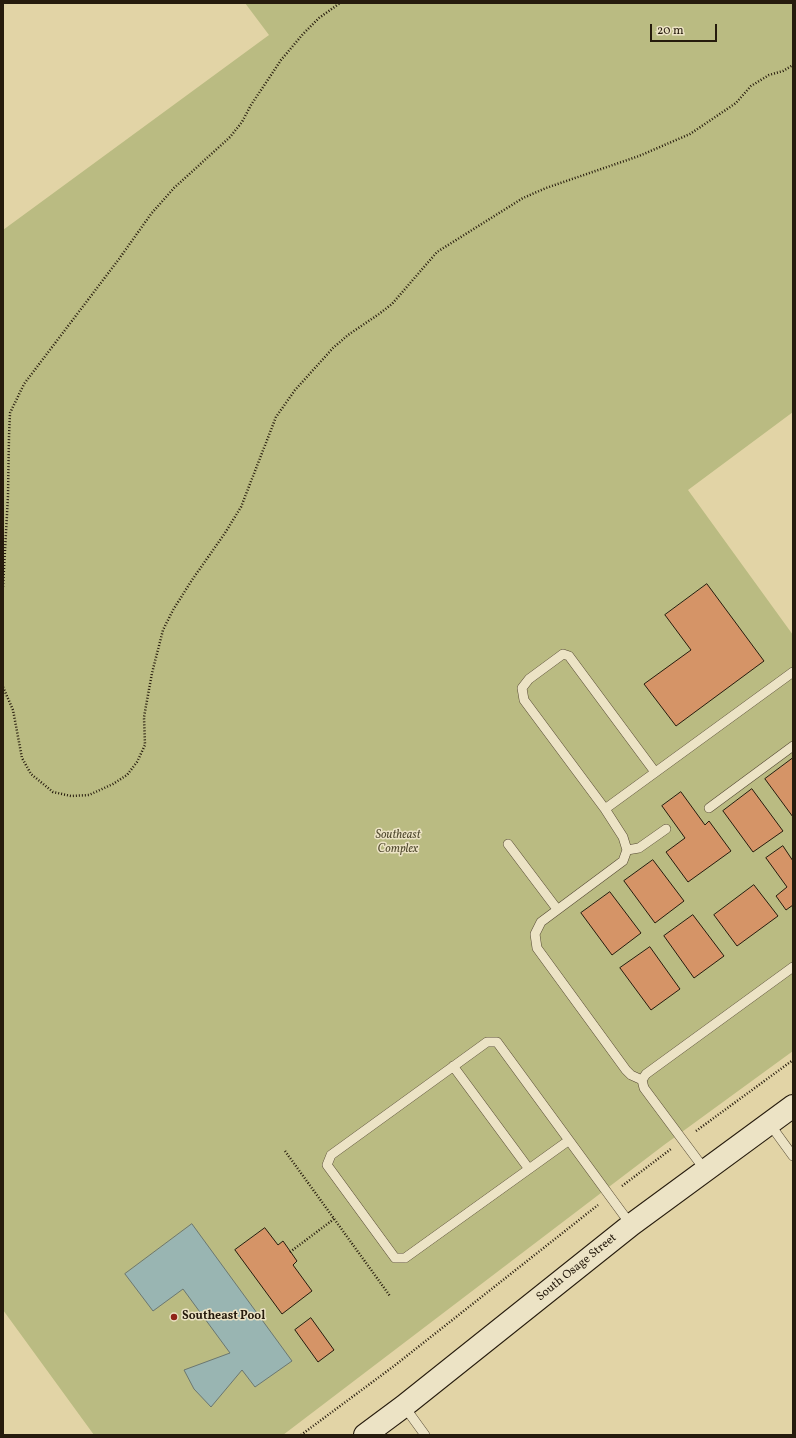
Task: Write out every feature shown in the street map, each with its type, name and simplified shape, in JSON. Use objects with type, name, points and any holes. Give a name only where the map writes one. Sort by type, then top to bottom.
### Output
[{"type":"main road","name":"South Osage Street","points":[[365,1435],[404,1406],[631,1225],[793,1106]]},
{"type":"lane","points":[[642,1080],[631,1075],[626,1070],[537,948],[535,934],[541,922],[556,909],[623,861],[627,850],[623,837],[605,809],[524,700],[522,688],[529,679],[562,654],[569,656],[655,772]]},
{"type":"lane","points":[[605,809],[793,672]]},
{"type":"lane","points":[[709,808],[793,746]]},
{"type":"lane","points":[[627,850],[639,848],[666,829]]},
{"type":"lane","points":[[508,844],[556,909]]},
{"type":"lane","points":[[705,1170],[644,1088],[642,1080],[646,1074],[793,967]]},
{"type":"lane","points":[[568,1140],[405,1258],[394,1258],[327,1165],[331,1155],[486,1042],[497,1042],[631,1225]]},
{"type":"lane","points":[[453,1066],[529,1169]]},
{"type":"lane","points":[[769,1123],[793,1156]]},
{"type":"lane","points":[[404,1406],[426,1435]]},
{"type":"path","points":[[3,587],[8,496],[8,436],[10,413],[24,384],[119,259],[151,214],[174,188],[230,137],[242,122],[250,105],[281,60],[319,18],[340,3]]},
{"type":"path","points":[[3,687],[12,710],[22,758],[31,774],[54,792],[71,796],[89,795],[113,784],[127,775],[137,762],[145,746],[144,717],[152,673],[163,630],[173,610],[192,580],[242,507],[276,417],[295,390],[333,348],[348,334],[392,304],[437,252],[517,202],[546,188],[639,156],[690,134],[736,103],[751,86],[769,75],[782,71],[793,65]]},
{"type":"path","points":[[301,1435],[394,1366],[609,1196],[793,1060]]},
{"type":"path","points":[[285,1151],[390,1296]]},
{"type":"path","points":[[290,1252],[334,1219]]},
{"type":"green space","name":"Southeast Complex","points":[[245,3],[793,3],[793,412],[688,490],[793,635],[793,1051],[664,1145],[283,1435],[94,1435],[3,1310],[3,230],[269,35]]},
{"type":"water","points":[[192,1224],[292,1361],[255,1387],[242,1370],[211,1407],[194,1389],[184,1370],[230,1353],[183,1289],[153,1311],[125,1274]]},
{"type":"building","points":[[707,584],[764,661],[676,726],[644,684],[691,650],[665,615]]},
{"type":"building","points":[[793,758],[793,817],[765,779]]},
{"type":"building","points":[[752,789],[783,831],[753,852],[723,811]]},
{"type":"building","points":[[681,792],[705,825],[709,821],[731,851],[688,882],[666,852],[685,838],[662,806]]},
{"type":"building","points":[[783,846],[793,861],[793,905],[786,910],[776,896],[787,887],[766,858]]},
{"type":"building","points":[[653,860],[684,901],[655,923],[624,881]]},
{"type":"building","points":[[754,885],[778,916],[737,946],[714,915]]},
{"type":"building","points":[[610,892],[641,933],[612,955],[581,913]]},
{"type":"building","points":[[693,915],[724,956],[694,978],[664,936]]},
{"type":"building","points":[[650,947],[680,989],[651,1010],[620,968]]},
{"type":"building","points":[[265,1228],[278,1245],[283,1241],[297,1261],[293,1265],[312,1291],[282,1314],[235,1250]]},
{"type":"building","points":[[311,1318],[334,1350],[318,1362],[295,1330]]},
{"type":"place","name":"Southeast Pool","points":[[174,1317]]}]
